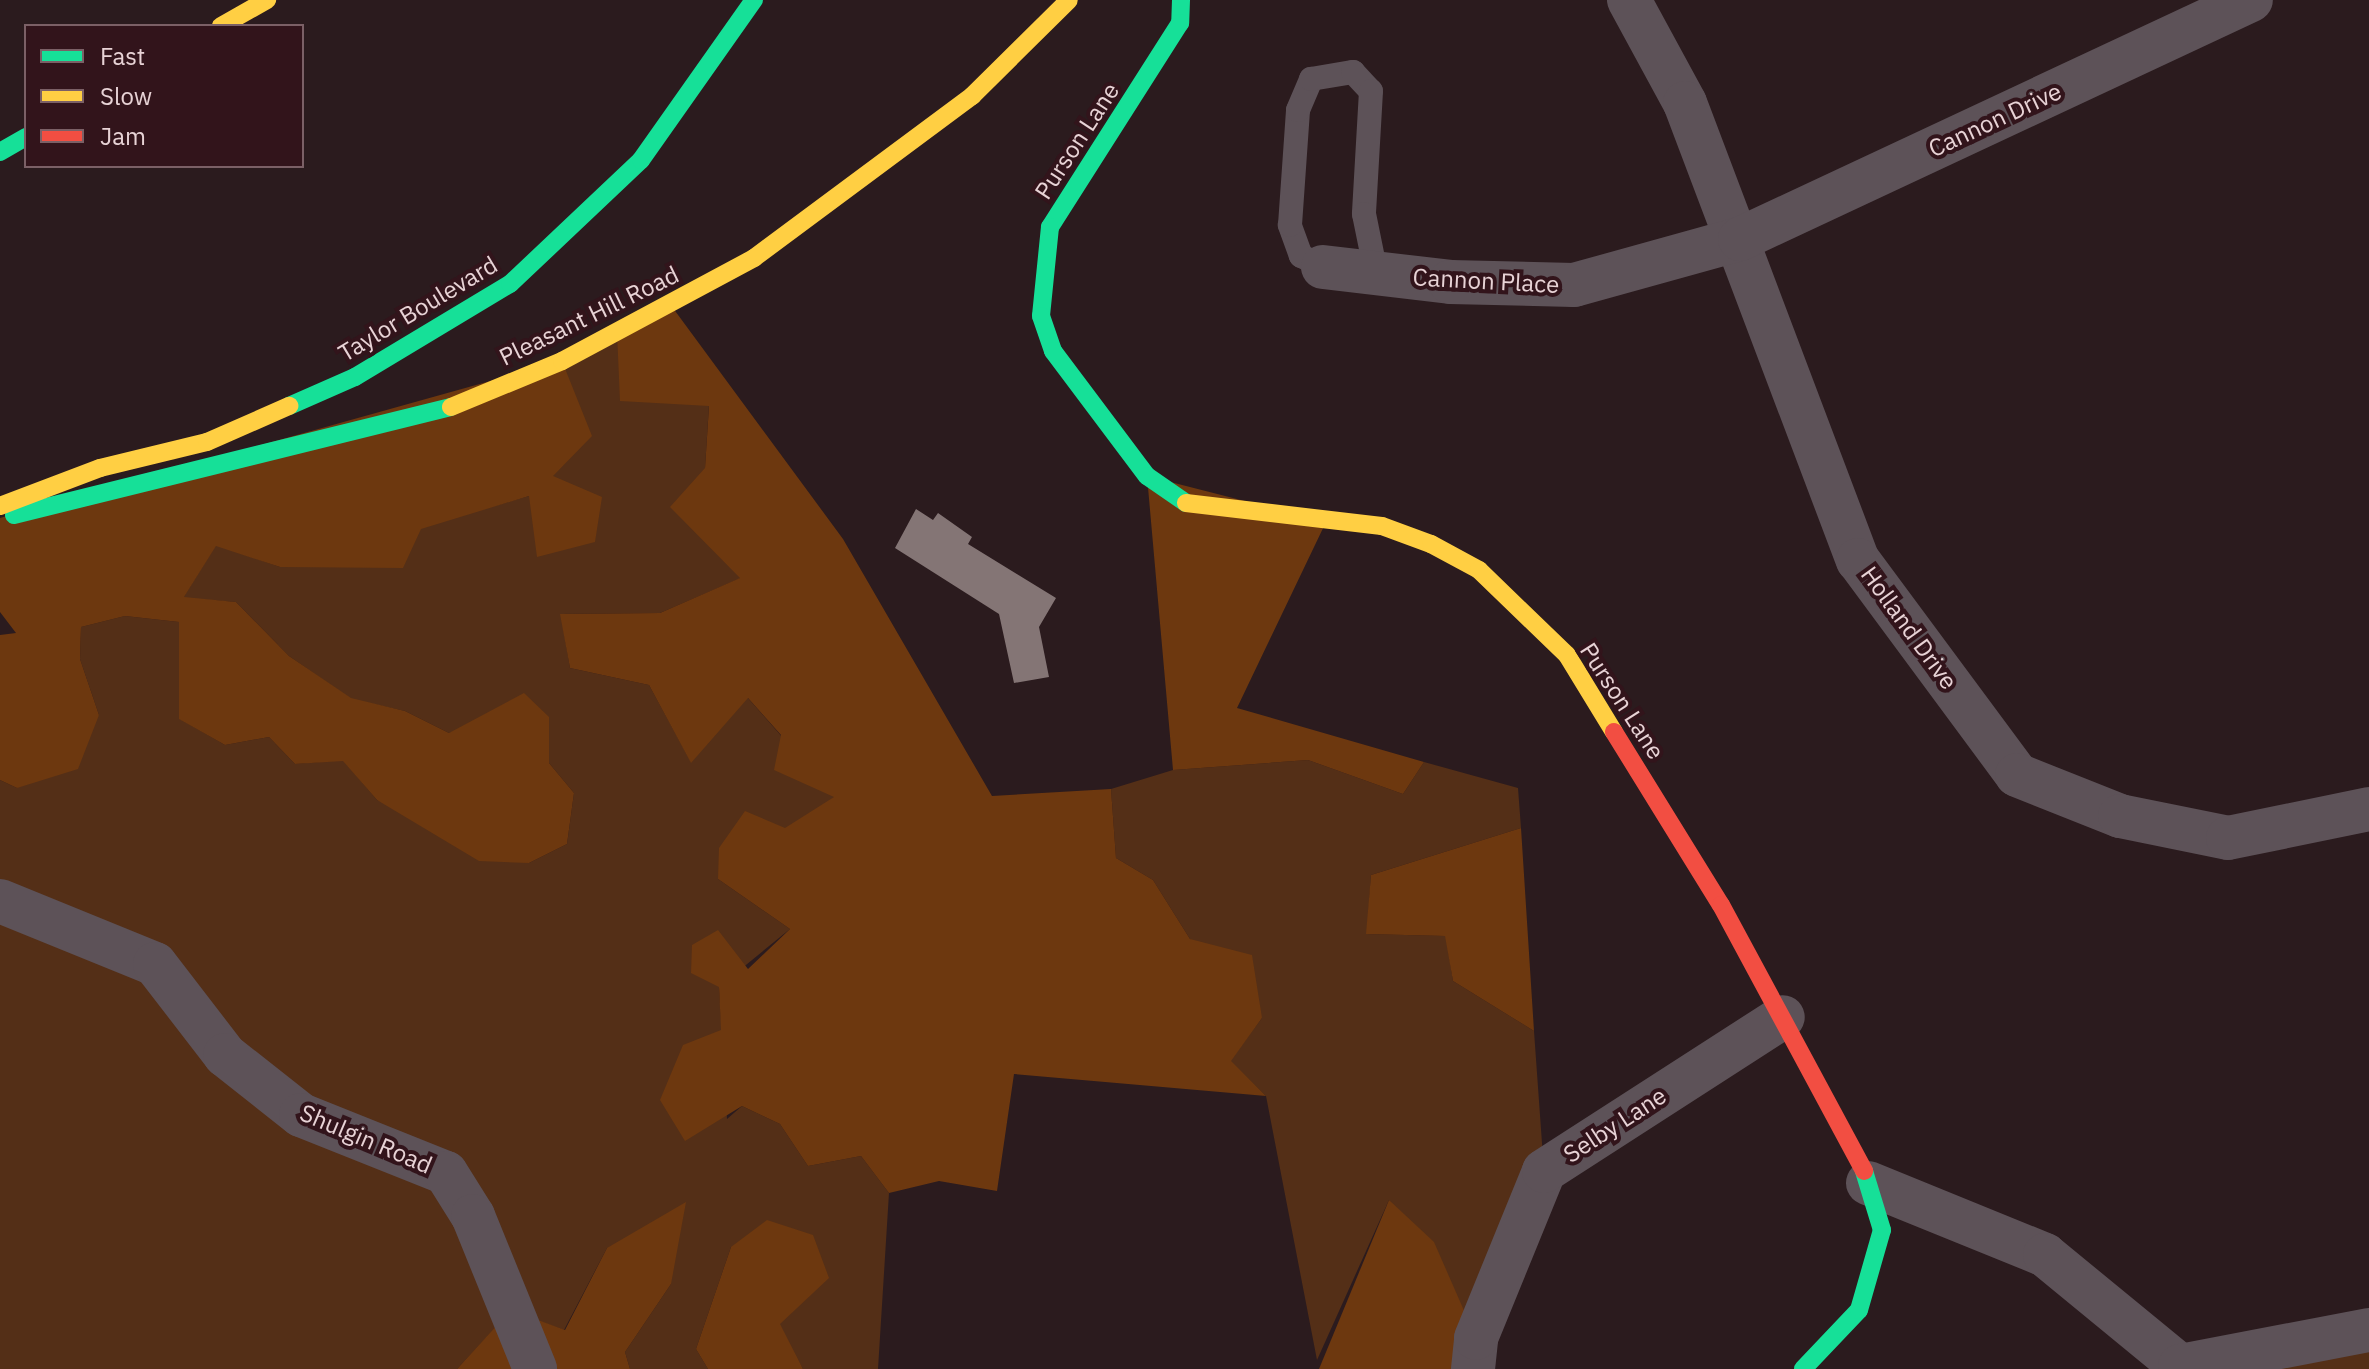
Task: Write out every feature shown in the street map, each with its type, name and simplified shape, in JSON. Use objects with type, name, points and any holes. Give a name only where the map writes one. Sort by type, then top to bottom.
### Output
[{"type":"main road","points":[[225,24],[267,0]]},
{"type":"main road","name":"Taylor Boulevard","points":[[0,506],[100,468],[207,442],[355,377],[510,284],[641,160],[754,0]]},
{"type":"main road","name":"Pleasant Hill Road","points":[[0,518],[417,421],[562,361],[754,258],[972,96],[1069,0]]},
{"type":"main road","name":"Purson Lane","points":[[1181,0],[1180,23],[1050,227],[1041,316],[1053,351],[1147,476],[1189,505],[1382,526],[1479,570],[1567,655],[1783,1017],[1868,1183],[1882,1230],[1859,1310],[1803,1369]]},
{"type":"main road","points":[[0,152],[24,138]]},
{"type":"street","name":"Holland Drive","points":[[1629,0],[1685,103],[1740,239],[1858,560],[2017,775],[2120,816],[2228,838],[2369,809]]},
{"type":"street","name":"Cannon Drive","points":[[1740,239],[2251,0]]},
{"type":"street","name":"Cannon Place","points":[[1323,267],[1574,285],[1740,239]]},
{"type":"street","name":"Shulgin Road","points":[[0,901],[155,964],[225,1055],[301,1115],[446,1173],[473,1216],[535,1369]]},
{"type":"street","name":"Selby Lane","points":[[1473,1369],[1476,1338],[1544,1171],[1783,1017]]},
{"type":"street","points":[[1868,1183],[2045,1255],[2180,1366],[2369,1330]]},
{"type":"lane","points":[[1323,267],[1301,256],[1290,225],[1298,110],[1311,79],[1353,72],[1371,91],[1364,214],[1376,273]]},
{"type":"shaded area","points":[[670,304],[843,539],[992,796],[1111,789],[1116,858],[1153,880],[1190,939],[1252,955],[1262,1018],[1231,1061],[1266,1096],[1014,1074],[997,1191],[939,1181],[889,1193],[861,1156],[808,1166],[780,1124],[742,1106],[685,1141],[660,1100],[683,1045],[721,1030],[719,987],[691,973],[692,945],[718,930],[748,969],[790,929],[718,879],[719,848],[745,811],[785,828],[834,797],[774,770],[781,735],[748,698],[691,763],[649,685],[570,668],[560,614],[660,613],[740,578],[670,507],[705,468],[709,406],[620,401],[617,332]]},
{"type":"shaded area","points":[[617,332],[709,405],[705,468],[741,578],[660,613],[561,614],[570,668],[649,685],[691,762],[747,697],[835,797],[718,879],[790,929],[719,987],[727,1119],[742,1106],[780,1124],[808,1166],[861,1156],[889,1193],[878,1369],[803,1369],[731,1247],[696,1349],[708,1369],[630,1369],[625,1352],[671,1284],[607,1248],[564,1330],[511,1311],[457,1369],[0,1369],[0,780],[17,788],[99,715],[80,659],[81,627],[125,616],[179,622],[180,719],[225,745],[269,737],[295,764],[343,760],[377,800],[529,863],[567,844],[574,793],[549,763],[549,717],[449,733],[405,711],[351,699],[289,656],[236,602],[183,598],[216,545],[280,567],[529,496],[552,476],[562,361]]},
{"type":"shaded area","points":[[562,361],[592,436],[553,476],[602,497],[595,542],[537,557],[529,496],[421,529],[403,568],[280,567],[216,546],[184,597],[236,602],[289,656],[351,698],[405,711],[449,733],[524,693],[549,717],[549,763],[574,793],[567,844],[529,863],[479,861],[377,800],[343,761],[295,764],[269,737],[225,745],[179,719],[179,622],[125,616],[81,627],[80,659],[99,715],[78,769],[17,788],[0,780],[0,635],[16,633],[0,612],[0,518]]},
{"type":"shaded area","points":[[1147,476],[1326,522],[1237,708],[1424,762],[1403,794],[1308,760],[1173,770]]},
{"type":"shaded area","points":[[1308,760],[1403,794],[1424,762],[1518,788],[1521,828],[1371,875],[1367,934],[1446,936],[1453,981],[1534,1031],[1544,1171],[1476,1338],[1389,1200],[1317,1360],[1266,1096],[1230,1061],[1262,1018],[1190,939],[1153,880],[1116,858],[1111,789],[1173,770]]},
{"type":"shaded area","points":[[1521,828],[1534,1031],[1453,981],[1445,936],[1366,934],[1371,875]]},
{"type":"shaded area","points":[[1389,1200],[1434,1242],[1476,1338],[1473,1369],[1319,1369]]},
{"type":"shaded area","points":[[686,1202],[671,1284],[625,1352],[630,1369],[457,1369],[511,1310],[565,1330],[607,1248]]},
{"type":"shaded area","points":[[767,1220],[813,1235],[829,1278],[780,1324],[803,1369],[708,1369],[696,1349],[731,1247]]},
{"type":"shaded area","points":[[2369,1330],[2369,1369],[2181,1369]]},
{"type":"building","points":[[916,509],[933,520],[938,513],[972,537],[968,544],[1056,598],[1039,627],[1049,677],[1014,683],[999,614],[895,548]]},
{"type":"traffic: fast","points":[[289,406],[355,377],[510,284],[641,160],[754,0]]},
{"type":"traffic: fast","points":[[1181,0],[1180,23],[1050,227],[1041,316],[1053,351],[1147,476],[1186,503]]},
{"type":"traffic: fast","points":[[0,152],[24,138]]},
{"type":"traffic: fast","points":[[14,515],[451,407]]},
{"type":"traffic: fast","points":[[1803,1369],[1859,1310],[1882,1230],[1864,1171]]},
{"type":"traffic: slow","points":[[225,24],[267,0]]},
{"type":"traffic: slow","points":[[451,407],[562,361],[754,258],[972,96],[1069,0]]},
{"type":"traffic: slow","points":[[0,506],[100,468],[207,442],[289,406]]},
{"type":"traffic: slow","points":[[1186,503],[1382,526],[1431,544],[1479,570],[1567,655],[1614,732]]},
{"type":"traffic: jam","points":[[1614,732],[1721,905],[1864,1171]]}]
